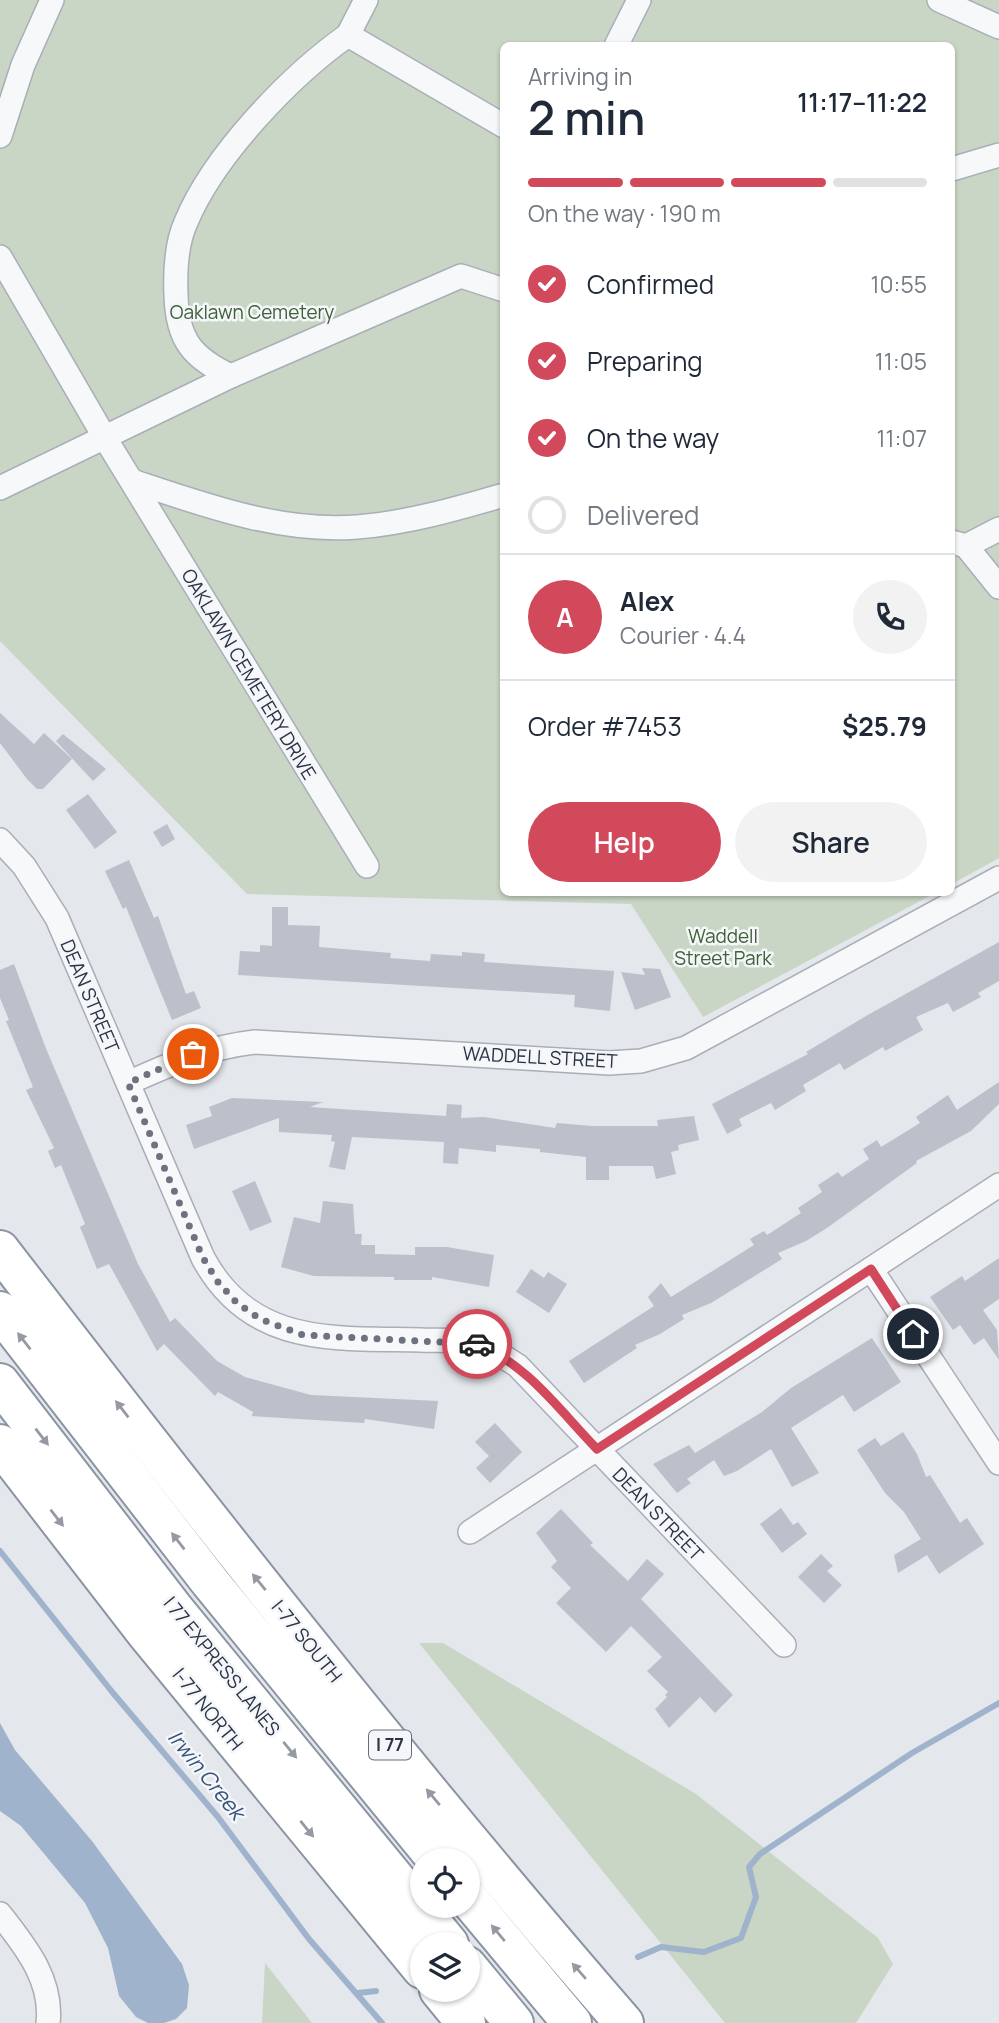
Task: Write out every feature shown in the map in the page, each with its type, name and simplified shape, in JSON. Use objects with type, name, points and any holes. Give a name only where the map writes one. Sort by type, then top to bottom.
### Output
[{"type":"highway","name":"I-77 SOUTH","points":[[0,1250],[164,1463],[417,1779],[624,2023]]},
{"type":"highway","name":"I 77","points":[[0,1311],[210,1582],[427,1848]]},
{"type":"highway","name":"I 77 EXPRESS LANES","points":[[0,1383],[175,1610],[439,1932]]},
{"type":"highway","name":"I-77 NORTH","points":[[0,1444],[146,1633],[410,1954]]},
{"type":"highway","points":[[480,1913],[572,2023]]},
{"type":"highway","points":[[480,1982],[514,2023]]},
{"type":"highway","points":[[449,2002],[466,2023]]},
{"type":"street","points":[[0,136],[23,65],[52,0]]},
{"type":"street","points":[[231,376],[208,365],[187,345],[176,315],[175,270],[185,223],[211,179],[252,122],[319,55],[348,35],[366,0]]},
{"type":"street","points":[[618,42],[639,0]]},
{"type":"street","points":[[939,0],[999,27]]},
{"type":"street","points":[[348,35],[500,124]]},
{"type":"street","points":[[955,168],[999,155]]},
{"type":"street","name":"OAKLAWN CEMETERY DRIVE","points":[[0,257],[105,438],[367,866]]},
{"type":"street","points":[[0,488],[231,376],[461,276],[500,289]]},
{"type":"street","points":[[132,481],[250,516],[302,526],[355,527],[402,522],[500,496]]},
{"type":"street","points":[[999,530],[959,544],[999,587]]},
{"type":"street","name":"DEAN STREET","points":[[0,840],[24,866],[57,918],[203,1258],[227,1293],[260,1319],[303,1335],[465,1342],[499,1353],[518,1366],[784,1645]]},
{"type":"street","name":"WADDELL STREET","points":[[128,1083],[193,1054],[223,1045],[255,1042],[609,1063],[656,1058],[686,1048],[999,878]]},
{"type":"street","points":[[470,1532],[999,1185]]},
{"type":"street","points":[[871,1269],[999,1464]]},
{"type":"street","points":[[0,1914],[33,1957],[50,2004],[48,2023]]},
{"type":"green space","name":"Oaklawn Cemetery","points":[[0,0],[999,0],[999,858],[955,882],[955,42],[500,42],[500,896],[929,896],[703,1017],[631,904],[247,894],[0,641]]},
{"type":"green space","points":[[419,1643],[443,1643],[696,1794],[878,1938],[893,1964],[856,2023],[725,2023]]},
{"type":"green space","points":[[265,1963],[312,2023],[262,2023]]},
{"type":"water","points":[[0,1723],[15,1750],[92,1841],[182,1964],[189,1985],[187,2008],[176,2019],[164,2023],[148,2023],[136,2017],[119,1996],[108,1948],[85,1903],[21,1826],[0,1811]]},
{"type":"building","points":[[0,713],[34,744],[44,733],[72,759],[43,789],[37,789],[27,779],[0,743]]},
{"type":"building","points":[[63,734],[106,769],[93,781],[56,741]]},
{"type":"building","points":[[88,794],[117,832],[95,849],[66,810]]},
{"type":"building","points":[[167,824],[175,839],[162,847],[153,832]]},
{"type":"building","points":[[129,860],[154,918],[158,916],[186,994],[194,991],[201,1008],[172,1020],[126,907],[123,909],[105,871]]},
{"type":"building","points":[[272,907],[288,907],[288,925],[320,926],[319,947],[391,953],[390,958],[430,961],[431,954],[462,956],[462,952],[485,954],[484,962],[614,971],[610,1011],[574,1007],[575,995],[238,975],[240,951],[260,952],[260,945],[272,946]]},
{"type":"building","points":[[999,942],[999,981],[978,993],[981,997],[953,1012],[948,1003],[916,1017],[923,1030],[885,1051],[883,1047],[844,1070],[840,1063],[803,1085],[806,1091],[775,1110],[771,1103],[739,1119],[742,1126],[727,1134],[712,1104],[808,1054],[806,1052],[866,1016]]},
{"type":"building","points":[[14,964],[47,1051],[138,1264],[170,1322],[175,1318],[217,1361],[245,1377],[311,1395],[438,1401],[434,1429],[365,1419],[364,1423],[252,1416],[253,1412],[218,1392],[215,1396],[164,1344],[157,1351],[109,1264],[97,1269],[80,1227],[85,1224],[61,1165],[55,1168],[48,1151],[54,1148],[26,1090],[33,1087],[6,1021],[9,1020],[0,998],[0,970]]},
{"type":"building","points":[[642,968],[660,969],[671,997],[635,1010],[621,972],[645,975]]},
{"type":"building","points":[[999,1082],[999,1104],[971,1131],[916,1161],[917,1163],[827,1228],[778,1253],[782,1259],[711,1303],[682,1315],[684,1319],[635,1345],[637,1348],[584,1383],[569,1361],[654,1306],[648,1297],[661,1283],[671,1297],[754,1245],[750,1239],[764,1231],[767,1235],[801,1213],[798,1208],[822,1192],[818,1185],[838,1172],[842,1177],[869,1159],[863,1149],[877,1140],[881,1147],[920,1123],[916,1117],[948,1095],[957,1110]]},
{"type":"building","points":[[232,1098],[323,1102],[310,1107],[446,1116],[447,1104],[462,1105],[461,1118],[484,1117],[555,1128],[557,1123],[658,1126],[657,1120],[694,1116],[699,1140],[678,1145],[679,1150],[671,1152],[676,1174],[656,1179],[653,1166],[609,1166],[609,1180],[586,1180],[586,1157],[540,1152],[540,1149],[496,1145],[496,1152],[459,1148],[458,1164],[443,1163],[444,1142],[352,1137],[345,1170],[329,1167],[335,1142],[331,1141],[332,1135],[279,1132],[279,1118],[194,1149],[186,1125],[212,1116],[209,1107]]},
{"type":"building","points":[[255,1181],[272,1222],[250,1231],[232,1191]]},
{"type":"building","points":[[323,1201],[353,1204],[355,1234],[362,1234],[361,1245],[375,1245],[375,1254],[415,1255],[415,1247],[447,1247],[494,1255],[489,1287],[432,1277],[432,1280],[394,1280],[394,1277],[314,1276],[281,1267],[294,1217],[320,1223]]},
{"type":"building","points":[[999,1258],[999,1299],[983,1310],[997,1330],[999,1360],[984,1338],[974,1345],[960,1325],[953,1330],[930,1297],[962,1276],[965,1281]]},
{"type":"building","points":[[531,1269],[544,1278],[548,1272],[567,1284],[549,1313],[516,1292]]},
{"type":"building","points":[[872,1338],[901,1382],[854,1412],[843,1395],[791,1428],[819,1473],[792,1487],[771,1449],[737,1471],[724,1476],[714,1460],[687,1479],[691,1483],[677,1493],[653,1464],[689,1445],[695,1453],[762,1412],[791,1388]]},
{"type":"building","points":[[495,1423],[522,1452],[490,1483],[476,1468],[489,1456],[475,1442]]},
{"type":"building","points":[[903,1432],[917,1454],[926,1477],[930,1475],[960,1523],[967,1518],[984,1544],[939,1574],[927,1555],[898,1573],[894,1555],[921,1539],[904,1512],[885,1493],[857,1450],[875,1438],[881,1446]]},
{"type":"building","points":[[781,1508],[793,1525],[798,1522],[807,1534],[782,1553],[760,1524]]},
{"type":"building","points":[[561,1509],[593,1543],[590,1545],[628,1581],[647,1559],[664,1574],[641,1599],[733,1695],[715,1713],[700,1697],[669,1728],[655,1709],[667,1697],[665,1695],[668,1692],[647,1671],[662,1657],[631,1626],[606,1652],[556,1603],[571,1588],[551,1567],[557,1561],[536,1533]]},
{"type":"building","points":[[821,1554],[833,1566],[827,1571],[842,1585],[824,1603],[798,1577]]},
{"type":"waterway","name":"Irwin Creek","points":[[0,1551],[113,1693],[218,1817],[309,1939],[382,2023]]},
{"type":"waterway","points":[[638,1957],[661,1947],[704,1952],[741,1938],[756,1897],[749,1867],[760,1854],[912,1753],[999,1703]]},
{"type":"waterway","points":[[358,1993],[376,1991]]},
{"type":"way so far","points":[[193,1054],[128,1083],[203,1258],[227,1293],[260,1319],[303,1335],[477,1344]]},
{"type":"route","points":[[477,1344],[499,1353],[518,1366],[597,1449],[871,1269],[913,1334]]},
{"type":"park label","name":"Waddell Street Park","points":[[723,947]]}]
